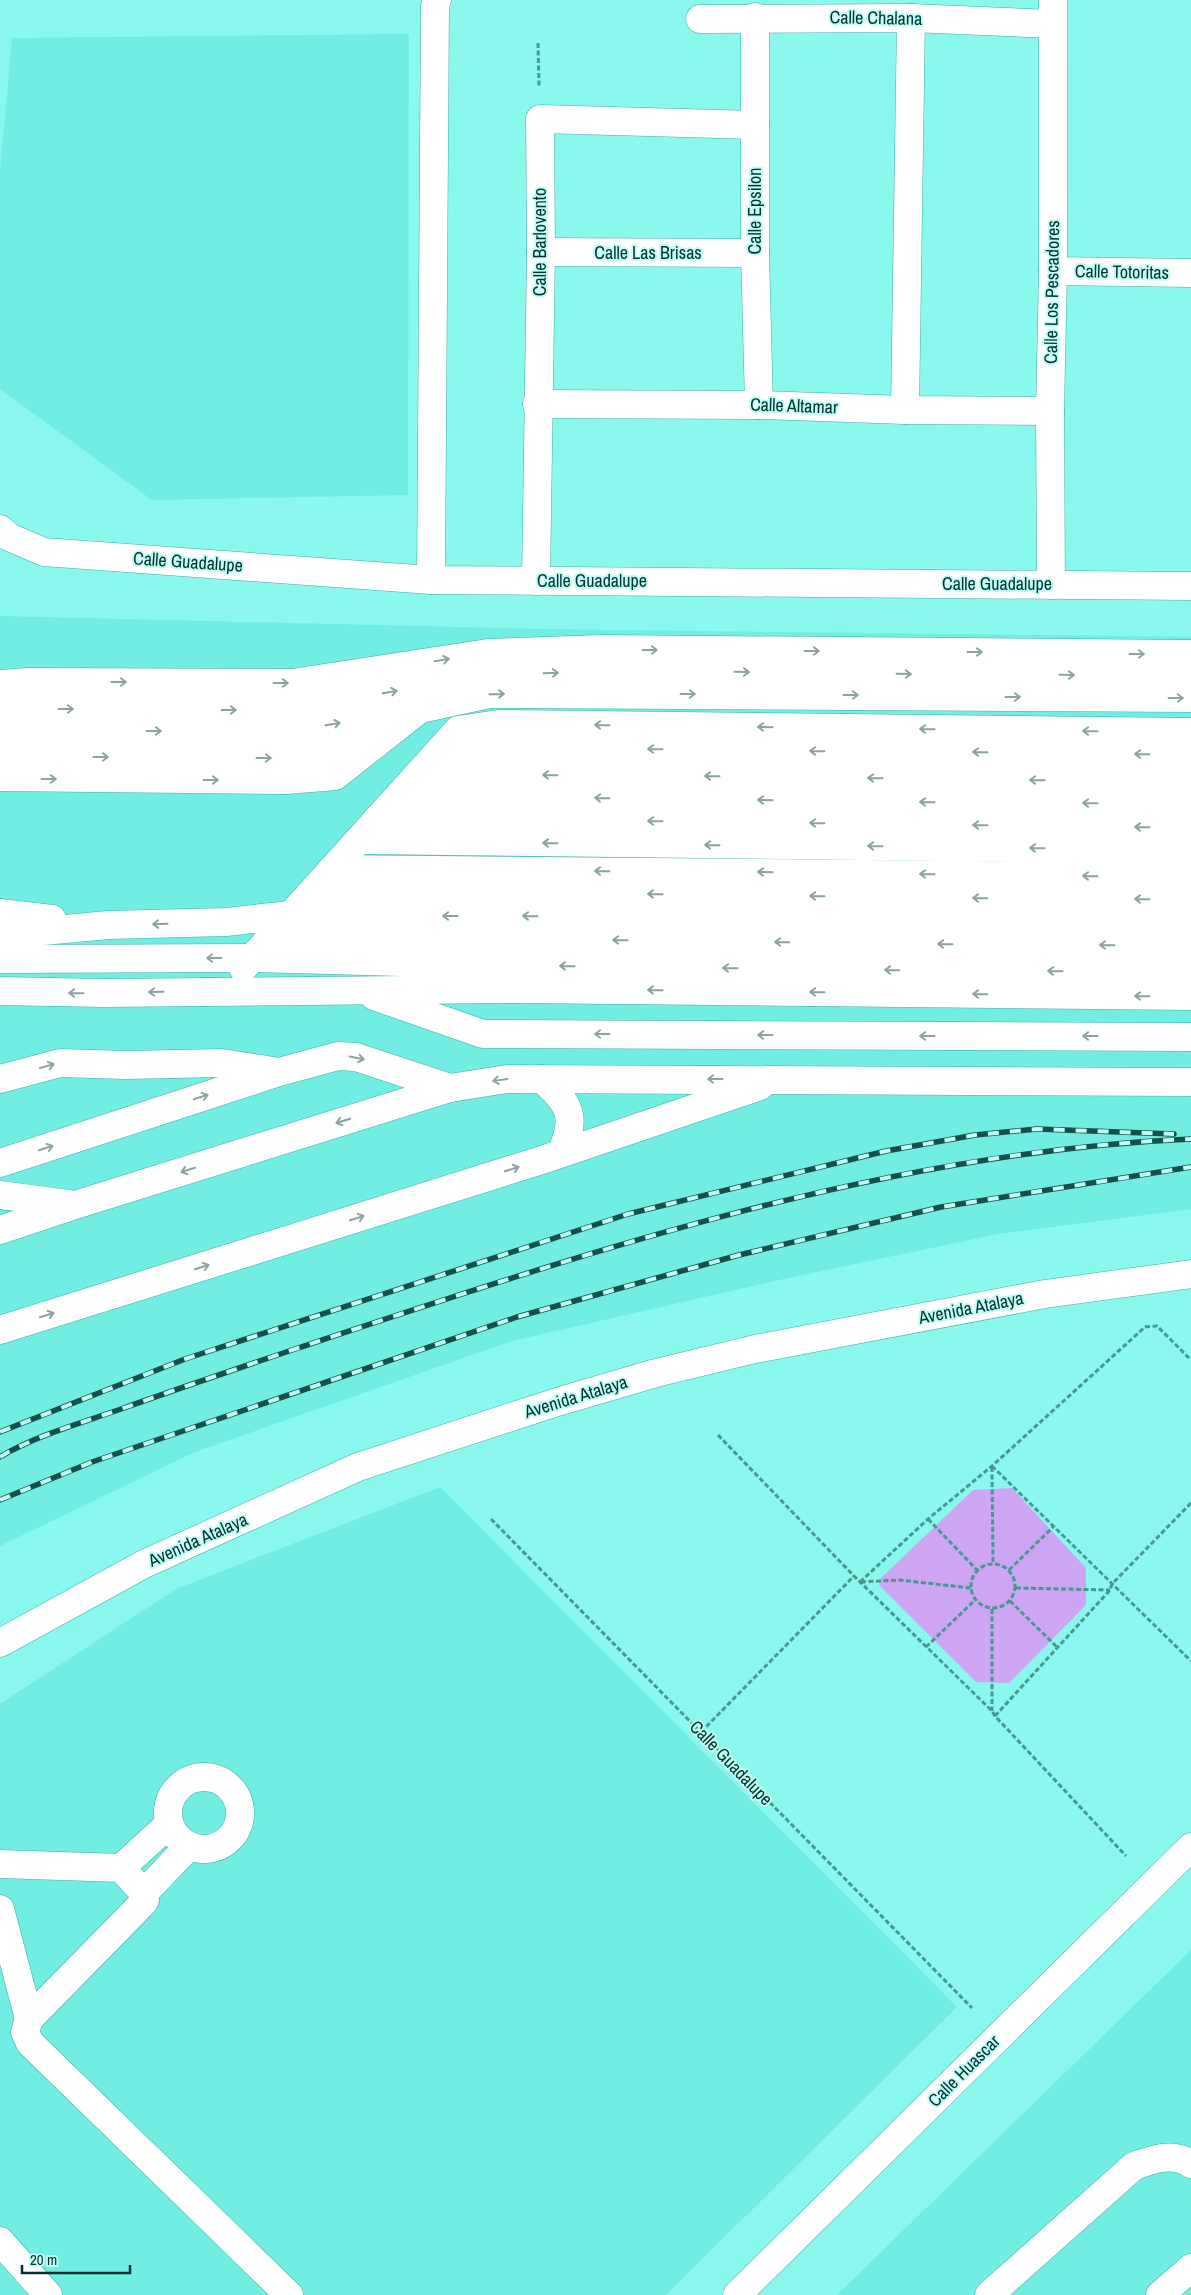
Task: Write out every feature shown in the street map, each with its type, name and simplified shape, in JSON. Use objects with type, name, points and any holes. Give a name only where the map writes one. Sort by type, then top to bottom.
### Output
[{"type":"street","points":[[431,580],[435,16],[437,0]]},
{"type":"street","name":"Calle Chalana","points":[[700,18],[911,18],[1053,12]]},
{"type":"street","name":"Calle Los Pescadores","points":[[1051,585],[1050,411],[1053,272],[1053,12]]},
{"type":"street","name":"Calle Epsilon","points":[[755,17],[755,253],[759,405]]},
{"type":"street","points":[[904,410],[911,18]]},
{"type":"street","points":[[540,119],[755,125]]},
{"type":"street","name":"Calle Barlovento","points":[[536,581],[541,252],[540,119]]},
{"type":"street","name":"Calle Las Brisas","points":[[541,252],[755,253]]},
{"type":"street","name":"Calle Totoritas","points":[[1053,272],[1191,273]]},
{"type":"street","name":"Calle Altamar","points":[[538,404],[759,405],[904,410],[1050,411]]},
{"type":"street","name":"Calle Guadalupe","points":[[0,529],[9,537],[44,552],[431,580],[1191,586]]},
{"type":"street","points":[[0,684],[28,682],[292,683],[488,653],[601,649],[1191,654]]},
{"type":"street","points":[[8,709],[288,710],[489,675],[596,671],[1191,676]]},
{"type":"street","points":[[0,730],[292,731],[420,709],[489,694],[1191,698]]},
{"type":"street","points":[[0,777],[286,780],[335,776],[420,709]]},
{"type":"street","points":[[222,991],[458,730],[498,724],[1191,732]]},
{"type":"street","points":[[0,758],[288,758],[375,744]]},
{"type":"street","points":[[440,750],[500,747],[1191,755]]},
{"type":"street","points":[[419,773],[1191,782]]},
{"type":"street","points":[[400,794],[1191,804]]},
{"type":"street","points":[[378,818],[1191,827]]},
{"type":"street","points":[[359,840],[1191,850]]},
{"type":"street","points":[[332,869],[1191,877]]},
{"type":"street","points":[[0,935],[108,925],[226,922],[299,906],[514,892],[1191,900]]},
{"type":"street","points":[[299,906],[1191,923]]},
{"type":"street","points":[[0,913],[108,925]]},
{"type":"street","points":[[0,959],[107,959],[260,948],[500,939],[1191,946]]},
{"type":"street","points":[[0,940],[107,959]]},
{"type":"street","points":[[260,948],[512,965],[1191,973]]},
{"type":"street","points":[[0,991],[48,993],[534,989],[1191,996]]},
{"type":"street","points":[[354,990],[483,1034],[1191,1037]]},
{"type":"street","points":[[0,1010],[48,993]]},
{"type":"street","points":[[0,1163],[279,1072],[338,1056],[356,1057],[450,1088]]},
{"type":"street","points":[[0,1079],[60,1062],[126,1065],[222,1064],[279,1072]]},
{"type":"street","points":[[0,1230],[450,1088],[507,1079],[1191,1082]]},
{"type":"street","points":[[542,1079],[559,1094],[569,1113],[570,1133],[561,1153]]},
{"type":"street","points":[[0,1330],[561,1153],[781,1079]]},
{"type":"street","points":[[0,1195],[75,1205]]},
{"type":"street","name":"Avenida Atalaya","points":[[0,1643],[144,1564],[358,1467],[557,1402],[656,1373],[756,1349],[1045,1294],[1191,1274]]},
{"type":"street","points":[[201,1777],[218,1779],[231,1789],[239,1803],[239,1820],[233,1835],[221,1845],[205,1849],[189,1846],[177,1837],[169,1824],[168,1808],[174,1792],[186,1781],[201,1777]]},
{"type":"street","points":[[0,1864],[121,1868],[169,1824]]},
{"type":"street","points":[[144,1893],[189,1846]]},
{"type":"street","name":"Calle Huascar","points":[[737,2295],[1191,1847]]},
{"type":"street","points":[[121,1868],[144,1893],[144,1900],[29,2019],[25,2032],[30,2043],[289,2295]]},
{"type":"street","points":[[0,1909],[29,2019]]},
{"type":"street","points":[[989,2295],[1134,2166],[1159,2157],[1184,2159],[1191,2164]]},
{"type":"street","points":[[0,2241],[48,2295]]},
{"type":"street","points":[[1160,2295],[1191,2268]]},
{"type":"path","points":[[538,43],[540,119]]},
{"type":"path","points":[[860,1582],[928,1519],[992,1466],[1145,1327],[1157,1326],[1191,1360]]},
{"type":"path","points":[[718,1435],[854,1576],[992,1711],[1126,1856]]},
{"type":"path","points":[[992,1466],[1191,1661]]},
{"type":"path","points":[[992,1466],[993,1564]]},
{"type":"path","points":[[995,1716],[1110,1590],[1112,1584],[1191,1503]]},
{"type":"path","name":"Calle Guadalupe","points":[[491,1519],[972,2008]]},
{"type":"path","points":[[928,1519],[977,1570]]},
{"type":"path","points":[[1009,1570],[1053,1527]]},
{"type":"path","points":[[987,1564],[993,1564],[1009,1570],[1016,1581],[1016,1588],[1010,1601],[1000,1608],[992,1609],[975,1600],[971,1582],[977,1570],[987,1564]]},
{"type":"path","points":[[700,1732],[854,1576]]},
{"type":"path","points":[[860,1582],[899,1580],[971,1588]]},
{"type":"path","points":[[1016,1588],[1110,1590]]},
{"type":"path","points":[[926,1647],[975,1600]]},
{"type":"path","points":[[1010,1601],[1058,1648]]},
{"type":"path","points":[[992,1609],[992,1711]]},
{"type":"shaded area","points":[[409,34],[408,495],[152,500],[0,389],[0,172],[12,38]]},
{"type":"shaded area","points":[[0,616],[541,629],[1191,637],[1191,1209],[998,1234],[779,1280],[512,1341],[195,1452],[0,1546]]},
{"type":"shaded area","points":[[440,1487],[957,2007],[666,2295],[0,2295],[0,1704],[176,1589]]},
{"type":"shaded area","points":[[1012,1488],[1086,1568],[1086,1605],[1009,1683],[976,1682],[879,1585],[881,1578],[973,1490]]},
{"type":"shaded area","points":[[1191,1950],[1191,2295],[837,2295]]},
{"type":"railway","points":[[0,1432],[185,1359],[628,1214],[886,1151],[975,1135],[1037,1129],[1174,1134]]},
{"type":"railway","points":[[0,1457],[29,1442],[59,1430],[298,1348],[516,1277],[738,1212],[850,1186],[963,1164],[1076,1148],[1191,1139]]},
{"type":"railway","points":[[0,1500],[92,1462],[517,1317],[739,1255],[941,1207],[1191,1167]]}]
